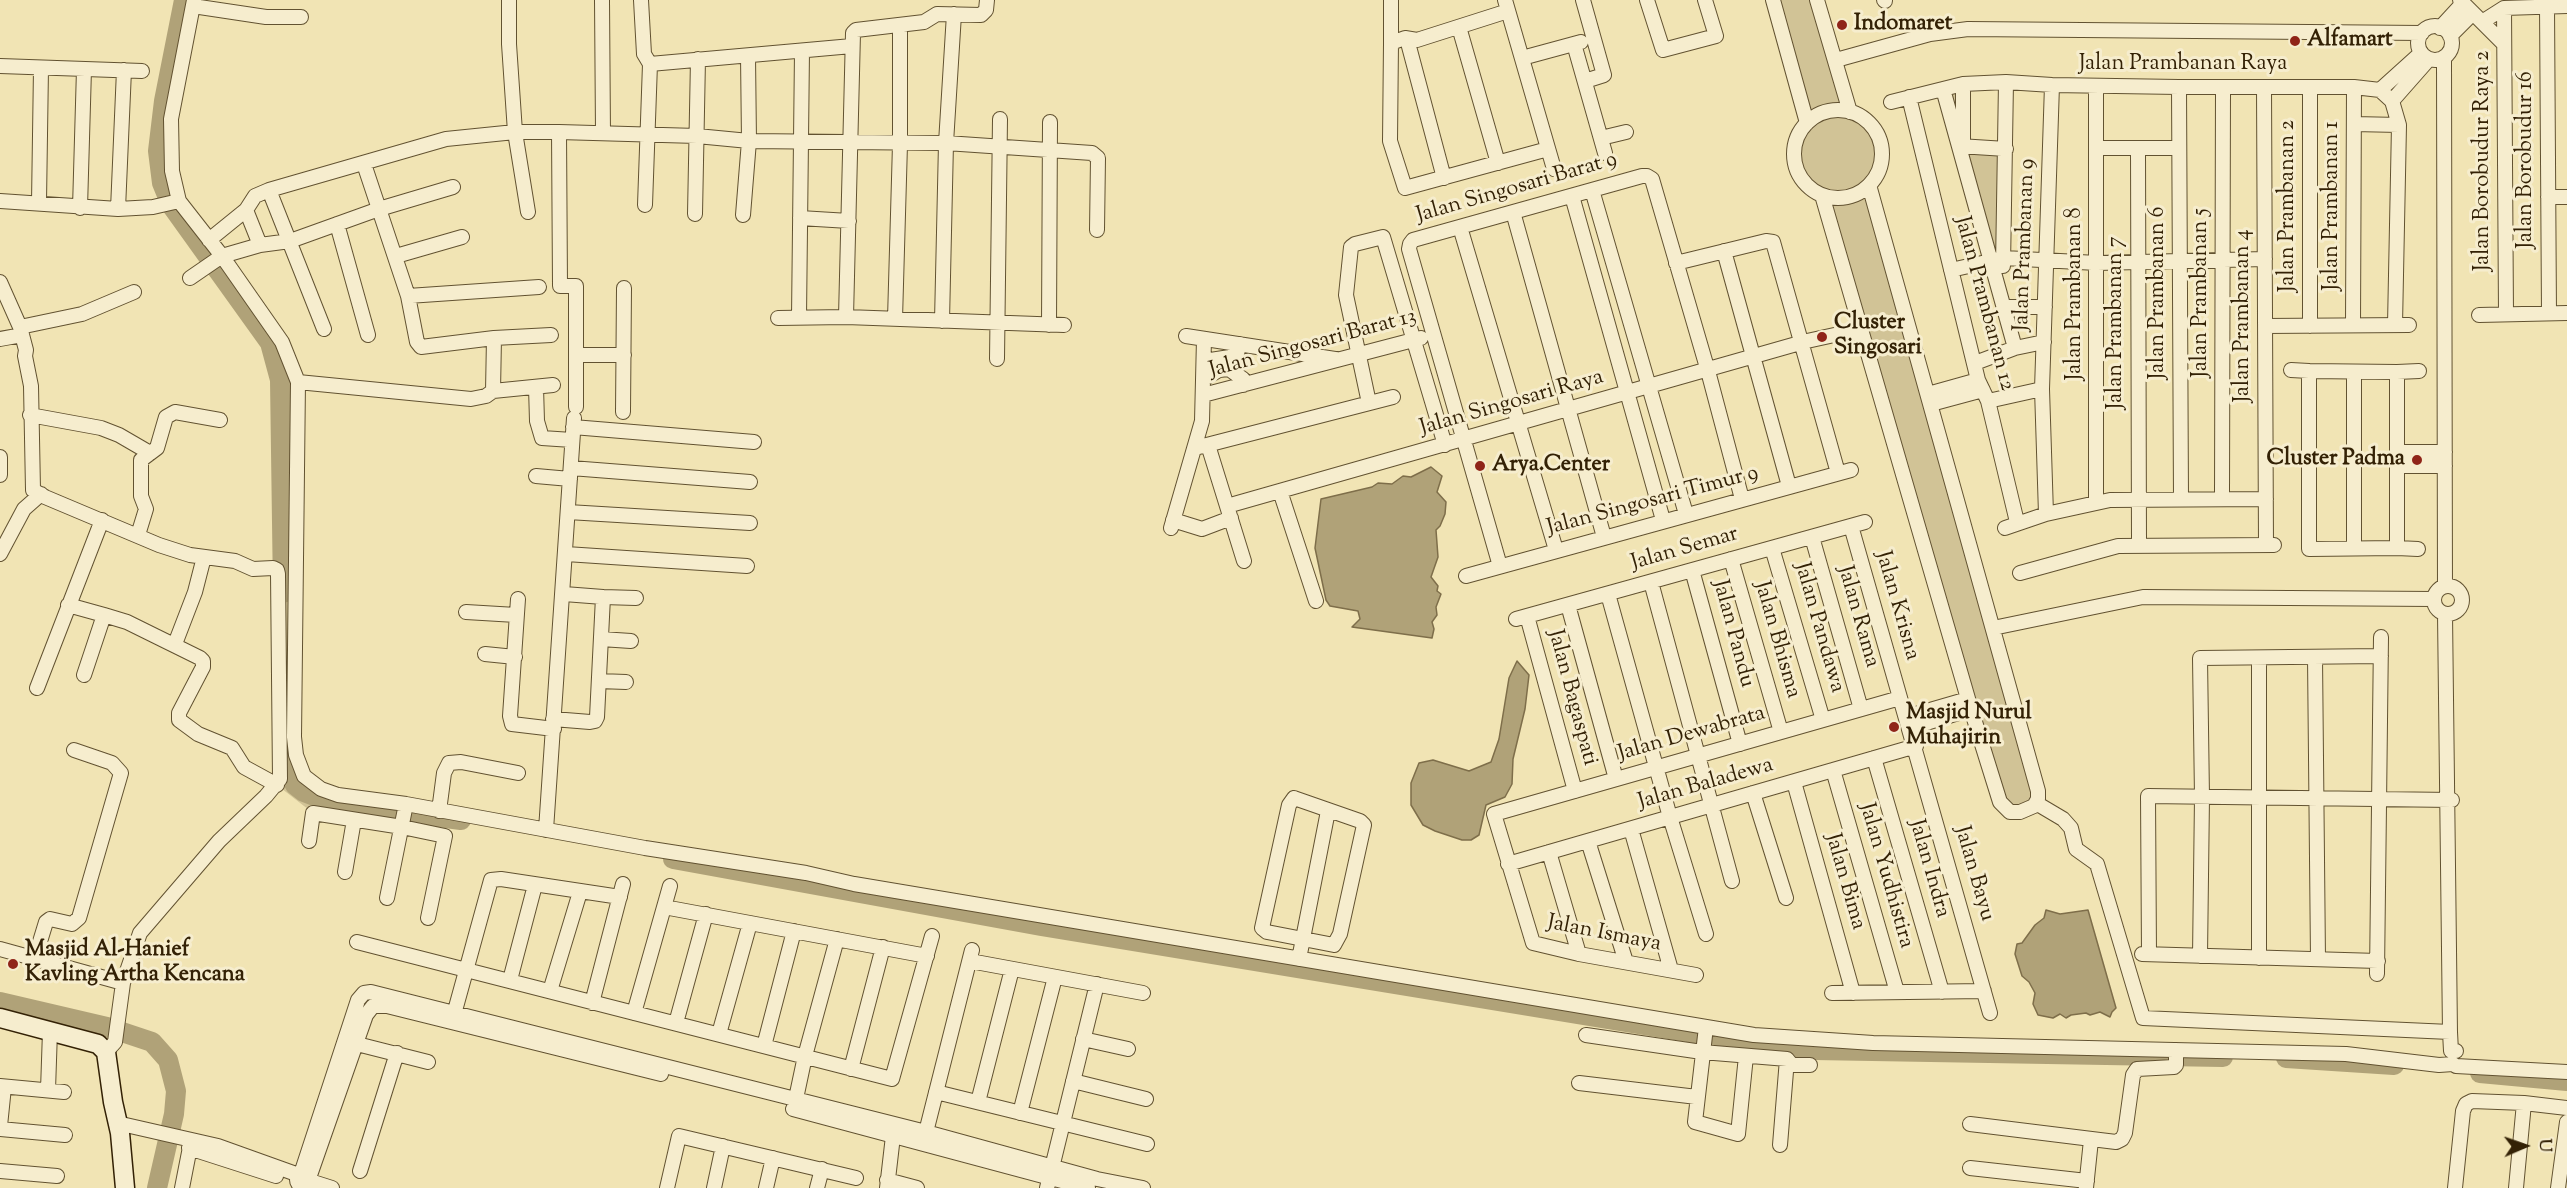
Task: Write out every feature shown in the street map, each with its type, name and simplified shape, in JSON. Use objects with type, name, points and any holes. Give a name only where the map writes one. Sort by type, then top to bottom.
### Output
[{"type":"street","points":[[509,0],[508,44],[515,132],[528,212]]},
{"type":"street","points":[[602,0],[603,133]]},
{"type":"street","points":[[641,0],[644,54],[650,64],[645,205]]},
{"type":"street","points":[[846,317],[852,46],[855,30],[924,22],[938,7],[954,14],[981,15],[986,10],[987,0]]},
{"type":"street","points":[[1391,0],[1390,141],[1405,188],[1548,149]]},
{"type":"street","points":[[1583,0],[1604,75],[1585,81]]},
{"type":"street","points":[[1647,0],[1663,51],[1719,35],[1705,0]]},
{"type":"street","points":[[1773,0],[1807,123]]},
{"type":"street","points":[[1817,0],[1850,112]]},
{"type":"street","points":[[125,1188],[111,1047],[119,1023],[123,982],[140,933],[219,841],[277,785],[281,772],[288,569],[298,382],[282,342],[220,259],[209,240],[175,203],[171,119],[194,3],[266,17],[301,16]]},
{"type":"street","points":[[2445,32],[2470,10],[2541,4],[2567,6]]},
{"type":"street","name":"Jalan Borobudur 16","points":[[2541,4],[2548,197],[2549,313]]},
{"type":"street","points":[[1391,44],[1407,39],[1417,40],[1459,27],[1506,6],[1554,169]]},
{"type":"street","name":"Jalan Borobudur Raya 2","points":[[2499,7],[2504,44],[2505,314]]},
{"type":"street","points":[[2470,10],[2504,44]]},
{"type":"street","points":[[942,321],[946,143],[954,14]]},
{"type":"street","points":[[895,319],[900,144],[900,25]]},
{"type":"street","points":[[1459,27],[1498,163]]},
{"type":"street","points":[[2425,56],[2418,43],[2422,33],[2430,27],[2445,32],[2451,46],[2444,57],[2445,586]]},
{"type":"street","points":[[1836,60],[1930,34],[1968,29],[2422,33]]},
{"type":"street","points":[[1522,58],[1594,38]]},
{"type":"street","points":[[1407,39],[1444,178]]},
{"type":"street","points":[[1574,44],[1605,153]]},
{"type":"street","points":[[650,64],[852,46]]},
{"type":"street","points":[[798,317],[802,51]]},
{"type":"street","points":[[743,214],[749,141],[748,56]]},
{"type":"street","points":[[2265,326],[2402,325],[2399,125],[2392,101],[2380,90],[2403,77],[2425,56],[2444,57]]},
{"type":"street","points":[[695,214],[698,59]]},
{"type":"street","points":[[0,66],[142,72]]},
{"type":"street","points":[[39,202],[41,68]]},
{"type":"street","points":[[80,208],[84,69]]},
{"type":"street","points":[[118,209],[124,70]]},
{"type":"street","points":[[2392,101],[2403,77]]},
{"type":"street","points":[[2006,82],[2006,148],[1998,259],[2000,289],[2015,348]]},
{"type":"street","name":"Jalan Prambanan Raya","points":[[1891,102],[1963,84],[2006,82],[2096,86],[2354,87],[2380,90]]},
{"type":"street","points":[[1961,146],[1963,84]]},
{"type":"street","name":"Jalan Prambanan 9","points":[[2046,514],[2042,389],[2052,85]]},
{"type":"street","name":"Jalan Prambanan 8","points":[[2096,86],[2096,502]]},
{"type":"street","name":"Jalan Prambanan 6","points":[[2178,87],[2181,499]]},
{"type":"street","name":"Jalan Prambanan 5","points":[[2222,499],[2223,87]]},
{"type":"street","name":"Jalan Prambanan 4","points":[[2139,544],[2270,545],[2266,498],[2264,87]]},
{"type":"street","name":"Jalan Prambanan 2","points":[[2310,87],[2310,326]]},
{"type":"street","name":"Jalan Prambanan 1","points":[[2353,325],[2354,87]]},
{"type":"street","points":[[1943,89],[1998,259]]},
{"type":"street","name":"Jalan Prambanan 12","points":[[1909,97],[1983,390],[2011,525],[2046,514]]},
{"type":"street","points":[[1831,111],[1850,112],[1871,125],[1879,139],[1881,163],[1869,185],[1847,197],[1822,195],[1802,178],[1795,154],[1798,137],[1807,123],[1820,114],[1831,111]]},
{"type":"street","points":[[997,359],[1000,119]]},
{"type":"street","points":[[1048,325],[1050,122]]},
{"type":"street","points":[[2354,124],[2399,125]]},
{"type":"street","points":[[209,240],[246,210],[255,196],[269,190],[446,139],[515,132],[646,134],[749,141],[946,143],[1092,153],[1097,156],[1097,230]]},
{"type":"street","points":[[546,830],[564,594],[576,355],[576,286],[560,286],[559,132]]},
{"type":"street","points":[[1601,138],[1626,132]]},
{"type":"street","points":[[1961,146],[2006,148]]},
{"type":"street","points":[[2097,148],[2179,148]]},
{"type":"street","name":"Jalan Prambanan 7","points":[[2138,148],[2137,499],[2139,544]]},
{"type":"street","points":[[364,164],[396,256],[419,346],[551,335]]},
{"type":"street","name":"Jalan Singosari Barat 9","points":[[1434,334],[1409,249],[1413,240],[1647,176],[1652,179],[1676,263]]},
{"type":"street","points":[[1822,195],[1853,329],[2001,805],[2010,812],[2020,812],[2030,809],[2036,803],[2038,790],[1869,185]]},
{"type":"street","points":[[190,278],[220,259],[260,245],[290,241],[453,186]]},
{"type":"street","points":[[269,190],[324,329]]},
{"type":"street","points":[[1592,190],[1686,514]]},
{"type":"street","points":[[1572,196],[1663,520]]},
{"type":"street","points":[[2548,197],[2567,197]]},
{"type":"street","points":[[0,201],[118,209],[175,203]]},
{"type":"street","points":[[246,210],[260,245]]},
{"type":"street","points":[[1513,212],[1604,537]]},
{"type":"street","points":[[800,218],[849,221]]},
{"type":"street","points":[[336,224],[368,335]]},
{"type":"street","points":[[1460,227],[1556,550]]},
{"type":"street","points":[[396,256],[462,237]]},
{"type":"street","points":[[1369,403],[1346,302],[1350,254],[1355,244],[1383,237],[1444,445]]},
{"type":"street","points":[[1742,499],[1676,263],[1770,241],[1775,245],[1804,342],[1853,329]]},
{"type":"street","points":[[1724,251],[1790,486]]},
{"type":"street","points":[[1951,270],[1998,259],[2046,259],[2097,263],[2265,259]]},
{"type":"street","points":[[0,282],[21,331],[26,350],[27,373],[31,386],[33,490],[170,549],[235,561],[253,569],[288,569]]},
{"type":"street","points":[[408,296],[539,287]]},
{"type":"street","points":[[624,288],[624,412]]},
{"type":"street","points":[[0,339],[82,314],[134,292]]},
{"type":"street","points":[[2004,307],[2044,307]]},
{"type":"street","points":[[2479,315],[2567,313]]},
{"type":"street","points":[[778,318],[846,317],[1064,325]]},
{"type":"street","points":[[1434,334],[1500,566]]},
{"type":"street","name":"Jalan Singosari Barat 13","points":[[1203,396],[1434,334]]},
{"type":"street","points":[[1186,336],[1340,360]]},
{"type":"street","points":[[493,391],[494,338]]},
{"type":"street","points":[[1204,339],[1202,446],[1229,512],[1244,561]]},
{"type":"street","name":"Jalan Singosari Raya","points":[[1202,446],[1172,524],[1202,529],[1229,512],[1280,491],[1804,342]]},
{"type":"street","name":"Jalan Singosari Timur 9","points":[[1466,576],[1844,471],[1804,342]]},
{"type":"street","points":[[1975,363],[2015,348],[2044,342]]},
{"type":"street","points":[[1204,361],[1230,357],[1237,353],[1240,344]]},
{"type":"street","points":[[1293,352],[1289,361],[1294,371]]},
{"type":"street","points":[[576,355],[624,355]]},
{"type":"street","points":[[1203,380],[1219,370],[1229,369],[1243,379],[1243,385]]},
{"type":"street","points":[[2291,370],[2419,371]]},
{"type":"street","points":[[2309,371],[2309,549]]},
{"type":"street","points":[[2354,372],[2354,548]]},
{"type":"street","points":[[2397,372],[2397,548]]},
{"type":"street","points":[[298,382],[471,399],[486,396],[493,391],[553,385]]},
{"type":"street","points":[[536,387],[537,422],[542,438],[574,423],[754,442]]},
{"type":"street","points":[[1929,399],[1983,390],[2042,389]]},
{"type":"street","points":[[1202,446],[1393,396]]},
{"type":"street","points":[[138,535],[146,509],[141,495],[141,459],[159,444],[168,414],[179,412],[220,420]]},
{"type":"street","points":[[30,415],[101,428],[119,435],[150,453]]},
{"type":"street","points":[[0,458],[0,475]]},
{"type":"street","points":[[2397,459],[2445,459]]},
{"type":"street","points":[[536,476],[570,473],[750,482]]},
{"type":"street","points":[[1280,491],[1316,601]]},
{"type":"street","points":[[0,554],[5,532],[29,503],[41,494]]},
{"type":"street","points":[[2046,514],[2096,502],[2137,499],[2266,498]]},
{"type":"street","points":[[568,512],[750,523]]},
{"type":"street","points":[[37,688],[102,520]]},
{"type":"street","name":"Jalan Semar","points":[[1522,617],[1865,522]]},
{"type":"street","name":"Jalan Krisna","points":[[1851,526],[1908,722]]},
{"type":"street","name":"Jalan Rama","points":[[1812,537],[1861,709]]},
{"type":"street","points":[[2020,573],[2107,547],[2139,544]]},
{"type":"street","name":"Jalan Pandawa","points":[[1772,548],[1822,720]]},
{"type":"street","points":[[2295,548],[2418,549]]},
{"type":"street","points":[[566,554],[747,566]]},
{"type":"street","points":[[175,644],[195,591],[204,557]]},
{"type":"street","name":"Jalan Bhisma","points":[[1731,559],[1781,732]]},
{"type":"street","points":[[288,569],[294,737],[299,765],[304,776],[321,789],[338,795],[1299,959],[1705,1031],[1824,1041],[2346,1054],[2439,1065],[2453,1058],[2456,1051],[2450,800],[2441,608],[2438,591],[2445,586],[2454,587],[2462,598],[2461,607],[2441,608],[2143,597],[1994,632]]},
{"type":"street","name":"Jalan Pandu","points":[[1692,570],[1740,744]]},
{"type":"street","points":[[1651,582],[1732,881]]},
{"type":"street","points":[[564,594],[636,598]]},
{"type":"street","points":[[1608,594],[1670,818],[1706,934]]},
{"type":"street","points":[[518,599],[510,716],[512,724],[554,724],[595,721],[603,597]]},
{"type":"street","points":[[68,604],[127,622],[200,658],[203,664],[179,713],[178,720],[198,734],[232,748],[244,767],[277,785]]},
{"type":"street","points":[[1568,604],[1616,779]]},
{"type":"street","points":[[466,612],[516,615]]},
{"type":"street","points":[[84,675],[104,615]]},
{"type":"street","name":"Jalan Bagaspati","points":[[1522,617],[1575,791]]},
{"type":"street","points":[[2381,637],[2379,800],[2378,968],[2318,959],[2145,954],[2148,796],[2379,800],[2450,800]]},
{"type":"street","points":[[601,639],[631,641]]},
{"type":"street","points":[[485,654],[515,657]]},
{"type":"street","points":[[2200,956],[2202,797],[2200,658],[2381,656]]},
{"type":"street","points":[[2315,657],[2318,959]]},
{"type":"street","points":[[2259,658],[2259,958]]},
{"type":"street","points":[[599,681],[626,682]]},
{"type":"street","name":"Jalan Dewabrata","points":[[1496,812],[1900,698]]},
{"type":"street","points":[[1908,722],[1969,704]]},
{"type":"street","name":"Jalan Bayu","points":[[1908,722],[1990,1013]]},
{"type":"street","name":"Jalan Baladewa","points":[[1508,864],[1916,746]]},
{"type":"street","points":[[35,958],[45,922],[50,920],[72,924],[79,918],[121,773],[112,763],[74,750]]},
{"type":"street","name":"Jalan Indra","points":[[1874,758],[1942,992]]},
{"type":"street","points":[[439,811],[444,773],[449,763],[461,762],[518,773]]},
{"type":"street","name":"Jalan Yudhistira","points":[[1833,770],[1897,992]]},
{"type":"street","name":"Jalan Bima","points":[[1794,782],[1853,993]]},
{"type":"street","points":[[1753,793],[1786,898]]},
{"type":"street","points":[[1298,799],[1360,821],[1364,827],[1336,942],[1330,945],[1303,939],[1262,928],[1263,915],[1290,801],[1298,799]]},
{"type":"street","points":[[2450,800],[2450,1032],[2451,1051],[2456,1066],[2567,1072]]},
{"type":"street","points":[[2036,803],[2063,819],[2071,828],[2076,849],[2097,864],[2143,1018],[2450,1032]]},
{"type":"street","points":[[387,898],[407,807]]},
{"type":"street","points":[[1299,959],[1328,811]]},
{"type":"street","name":"Jalan Ismaya","points":[[1496,812],[1494,818],[1533,943],[1579,954],[1695,975]]},
{"type":"street","points":[[309,841],[313,813],[445,836],[428,918]]},
{"type":"street","points":[[345,872],[354,820]]},
{"type":"street","points":[[1631,829],[1671,970]]},
{"type":"street","points":[[1588,841],[1626,963]]},
{"type":"street","points":[[1549,852],[1579,954]]},
{"type":"street","points":[[453,1017],[490,882],[501,879],[579,892],[622,891],[592,1003]]},
{"type":"street","points":[[510,980],[535,885]]},
{"type":"street","points":[[634,1013],[670,886]]},
{"type":"street","points":[[550,991],[579,892]]},
{"type":"street","points":[[664,907],[927,956]]},
{"type":"street","points":[[676,1023],[706,914]]},
{"type":"street","points":[[719,1034],[750,923]]},
{"type":"street","points":[[764,1046],[794,931]]},
{"type":"street","points":[[357,942],[851,1069],[894,1078],[932,936]]},
{"type":"street","points":[[795,1104],[805,1056],[837,939]]},
{"type":"street","points":[[851,1069],[883,947]]},
{"type":"street","points":[[0,949],[123,982]]},
{"type":"street","points":[[924,1138],[971,955],[1012,969],[1143,993]]},
{"type":"street","points":[[978,1102],[1012,969]]},
{"type":"street","points":[[1020,1113],[1055,976]]},
{"type":"street","points":[[1049,1177],[1097,984]]},
{"type":"street","points":[[1832,993],[1984,991]]},
{"type":"street","points":[[304,1181],[364,1004],[453,1017],[924,1138],[1049,1177],[1093,1185],[1143,1188]]},
{"type":"street","points":[[0,1018],[111,1047]]},
{"type":"street","points":[[48,1090],[50,1031]]},
{"type":"street","points":[[1705,1031],[1695,1122],[1738,1134],[1746,1056]]},
{"type":"street","points":[[1586,1035],[1702,1052],[1787,1059],[1792,1065],[1810,1065]]},
{"type":"street","points":[[1083,1039],[1128,1049]]},
{"type":"street","points":[[350,1042],[428,1062]]},
{"type":"street","points":[[1970,1124],[2116,1142],[2122,1139],[2133,1076],[2137,1069],[2166,1068],[2176,1065],[2176,1050]]},
{"type":"street","points":[[360,1171],[397,1053]]},
{"type":"street","points":[[1780,1145],[1787,1059]]},
{"type":"street","points":[[1073,1081],[1146,1100]]},
{"type":"street","points":[[1579,1083],[1698,1097]]},
{"type":"street","points":[[64,1092],[2,1086],[0,1127],[65,1135]]},
{"type":"street","points":[[936,1092],[1147,1144]]},
{"type":"street","points":[[2455,1188],[2463,1111],[2466,1104],[2472,1101],[2524,1103],[2567,1108]]},
{"type":"street","points":[[2516,1188],[2524,1103]]},
{"type":"street","points":[[795,1104],[893,1136],[924,1138]]},
{"type":"street","points":[[2558,1188],[2567,1122]]},
{"type":"street","points":[[119,1128],[186,1143],[332,1188]]},
{"type":"street","points":[[667,1188],[679,1136],[856,1178]]},
{"type":"street","points":[[893,1136],[887,1184],[918,1188]]},
{"type":"street","points":[[1970,1168],[2087,1185],[2091,1140]]},
{"type":"street","points":[[182,1188],[186,1143]]},
{"type":"street","points":[[714,1188],[723,1146]]},
{"type":"street","points":[[766,1188],[773,1158]]},
{"type":"street","points":[[817,1188],[822,1169]]},
{"type":"street","points":[[0,1171],[57,1176]]},
{"type":"shaded area","points":[[184,0],[194,0],[175,94],[174,180],[294,369],[296,755],[321,789],[1754,1035],[2269,1052],[2567,1072],[2567,1081],[2286,1058],[1814,1050],[1723,1038],[1142,943],[454,819],[406,814],[402,827],[313,813],[277,785],[283,569],[280,380],[270,343],[171,205],[162,183],[158,151],[164,101]]},
{"type":"shaded area","points":[[1773,0],[1817,0],[1850,112],[1871,125],[1879,139],[1881,163],[1869,185],[2036,803],[2005,809],[1861,335],[1847,328],[1857,319],[1822,195],[1802,178],[1796,163],[1798,137],[1807,123]]},
{"type":"shaded area","points":[[1963,84],[1963,146],[2006,149],[2004,258],[2000,289],[1943,89]]},
{"type":"shaded area","points":[[1431,467],[1442,476],[1437,492],[1446,502],[1445,514],[1436,530],[1438,557],[1431,577],[1438,586],[1437,591],[1441,594],[1436,607],[1437,615],[1432,622],[1434,629],[1432,638],[1352,627],[1360,619],[1358,611],[1330,606],[1326,600],[1315,548],[1321,499],[1372,487],[1378,483],[1392,484],[1403,476],[1411,477]]},
{"type":"shaded area","points":[[1517,661],[1529,675],[1525,709],[1513,759],[1512,784],[1505,797],[1486,805],[1479,835],[1471,840],[1462,840],[1423,825],[1411,805],[1411,783],[1419,763],[1433,760],[1469,771],[1491,762],[1499,739],[1509,678]]},
{"type":"shaded area","points":[[2046,910],[2060,914],[2088,910],[2116,1008],[2110,1017],[2100,1012],[2090,1015],[2086,1013],[2071,1015],[2066,1018],[2060,1014],[2053,1018],[2038,1015],[2033,1004],[2035,993],[2029,982],[2022,976],[2015,954],[2017,944],[2022,943],[2035,925],[2044,918]]},
{"type":"waterway","points":[[184,0],[164,101],[158,151],[162,183],[171,205],[270,343],[280,380],[283,593]]},
{"type":"waterway","points":[[286,724],[287,768],[295,785],[304,792],[327,801],[461,820]]},
{"type":"waterway","points":[[673,859],[1041,926],[1723,1038],[1814,1050],[2223,1057]]},
{"type":"waterway","points":[[0,1002],[107,1027],[152,1042],[168,1060],[176,1091],[174,1114],[157,1188]]},
{"type":"waterway","points":[[2286,1058],[2394,1065]]},
{"type":"waterway","points":[[2480,1073],[2567,1081]]},
{"type":"place","name":"Indomaret","points":[[1842,25]]},
{"type":"place","name":"Alfamart","points":[[2295,41]]},
{"type":"place","name":"Cluster Singosari","points":[[1822,337]]},
{"type":"place","name":"Cluster Padma","points":[[2417,460]]},
{"type":"place","name":"Arya.Center","points":[[1480,466]]},
{"type":"place","name":"Masjid Nurul Muhajirin","points":[[1894,727]]},
{"type":"place","name":"Masjid Al-Hanief Kavling Artha Kencana","points":[[13,964]]}]
